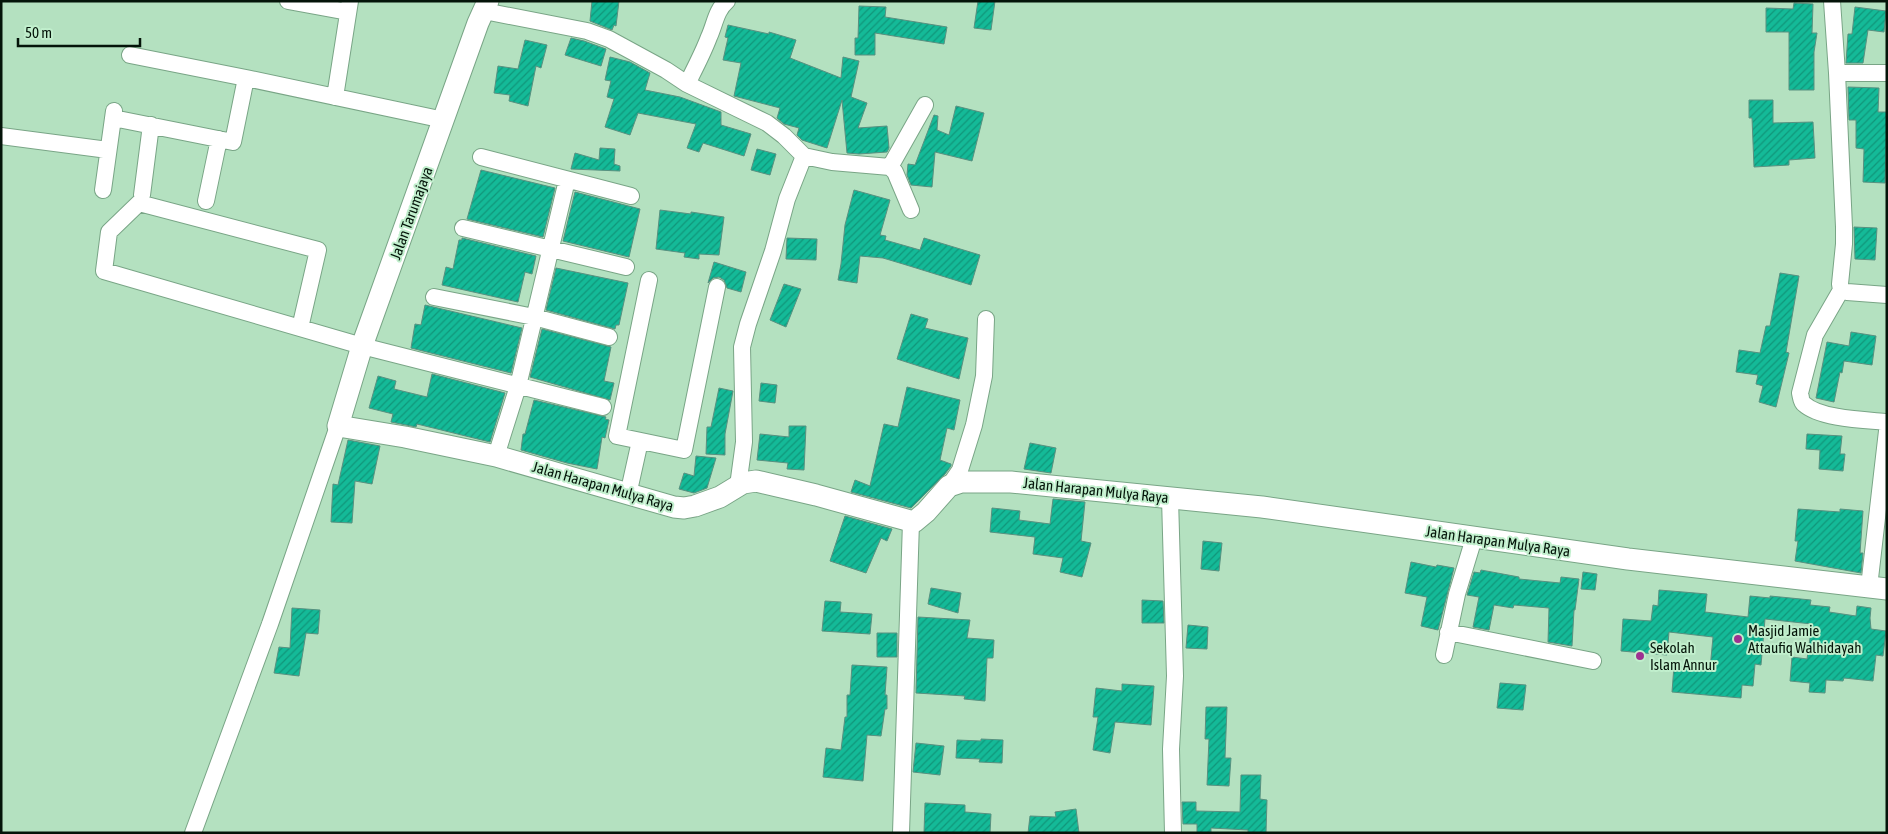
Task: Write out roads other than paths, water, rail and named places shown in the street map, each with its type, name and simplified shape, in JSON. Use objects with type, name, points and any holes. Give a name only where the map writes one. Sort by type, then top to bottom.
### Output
[{"type":"street","points":[[288,1],[349,7],[335,97]]},
{"type":"street","points":[[687,84],[710,35],[715,19],[722,5],[727,1]]},
{"type":"street","points":[[1832,1],[1843,184],[1844,244],[1841,290],[1815,335],[1800,393],[1804,405],[1832,416],[1887,422]]},
{"type":"street","points":[[486,6],[586,31],[609,39],[666,70],[687,84],[766,123],[784,136],[804,156],[832,162],[890,167],[895,172],[911,210]]},
{"type":"street","name":"Jalan Tarumajaya","points":[[338,426],[362,346],[486,6]]},
{"type":"street","points":[[130,55],[444,120]]},
{"type":"street","points":[[1837,73],[1887,73]]},
{"type":"street","points":[[102,190],[113,114],[151,126],[233,142],[246,78]]},
{"type":"street","points":[[890,167],[925,105]]},
{"type":"street","points":[[142,195],[151,126]]},
{"type":"street","points":[[1,136],[108,150]]},
{"type":"street","points":[[206,201],[219,139]]},
{"type":"street","points":[[738,486],[744,442],[742,347],[773,251],[787,199],[804,156]]},
{"type":"street","points":[[481,157],[631,196]]},
{"type":"street","points":[[496,456],[518,386],[549,249],[567,180]]},
{"type":"street","points":[[300,328],[318,250],[139,203],[109,232],[104,271],[300,328],[362,346],[603,407]]},
{"type":"street","points":[[463,228],[626,267]]},
{"type":"street","points":[[649,280],[617,436],[684,450],[717,287]]},
{"type":"street","points":[[1841,290],[1887,294]]},
{"type":"street","points":[[434,297],[534,317],[609,337]]},
{"type":"street","points":[[902,833],[910,522],[918,520],[949,486],[960,470],[974,425],[984,376],[986,319]]},
{"type":"street","points":[[193,833],[270,624],[338,426]]},
{"type":"street","name":"Jalan Harapan Mulya Raya","points":[[338,426],[395,435],[496,456],[674,507],[684,508],[720,497],[749,481],[782,486],[910,522]]},
{"type":"street","points":[[1878,588],[1887,431]]},
{"type":"street","points":[[628,495],[640,441]]},
{"type":"street","name":"Jalan Harapan Mulya Raya","points":[[949,486],[961,482],[1011,482],[1279,509],[1474,538],[1691,567],[1878,588]]},
{"type":"street","points":[[1170,498],[1175,676],[1171,749],[1173,833]]},
{"type":"street","points":[[1444,655],[1457,594],[1474,538]]},
{"type":"street","points":[[1448,632],[1592,661]]},
{"type":"place","name":"Masjid Jamie Attaufiq Walhidayah","points":[[1738,639]]},
{"type":"place","name":"Sekolah Islam Annur","points":[[1640,656]]}]
